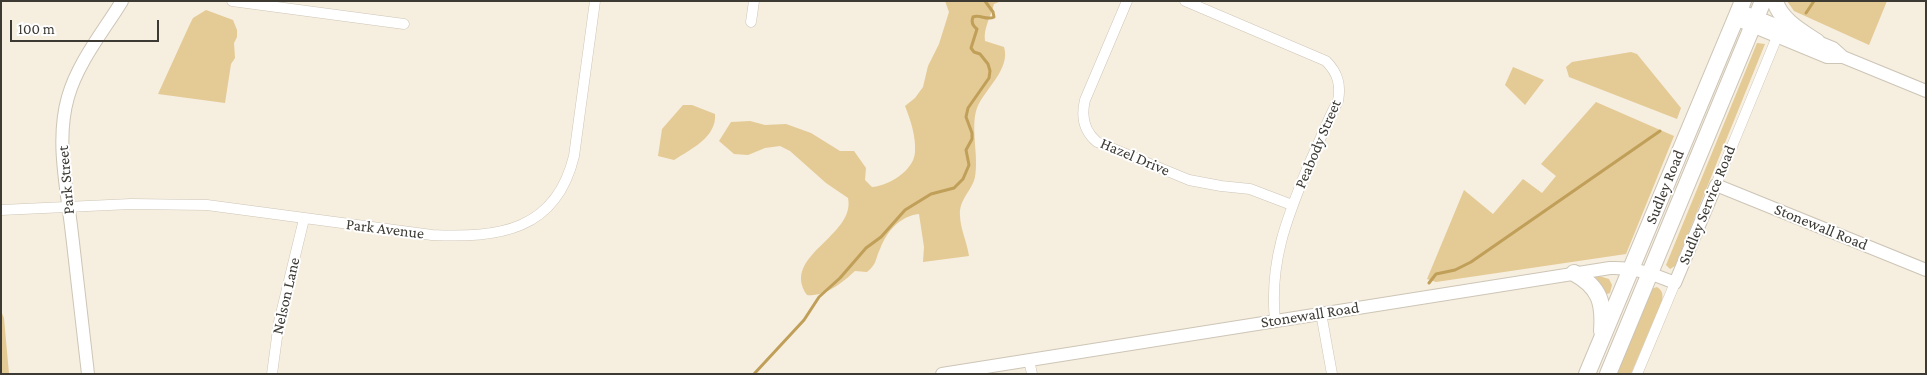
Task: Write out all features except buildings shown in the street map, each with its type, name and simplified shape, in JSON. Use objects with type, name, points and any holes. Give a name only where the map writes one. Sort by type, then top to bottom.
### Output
[{"type":"main road","name":"Sudley Road","points":[[1608,374],[1762,1]]},
{"type":"main road","points":[[1775,1],[1776,7],[1783,16],[1817,42]]},
{"type":"main road","name":"Sudley Road","points":[[1587,374],[1739,10]]},
{"type":"main road","points":[[1574,273],[1590,284],[1598,296],[1602,325],[1600,343]]},
{"type":"street","name":"Park Street","points":[[88,374],[68,208],[62,135],[68,97],[84,62],[122,1]]},
{"type":"street","points":[[232,1],[404,24]]},
{"type":"street","name":"Park Avenue","points":[[1,210],[131,204],[207,205],[431,235],[454,236],[511,230],[536,218],[554,202],[570,174],[595,1]]},
{"type":"street","points":[[751,22],[754,1]]},
{"type":"street","name":"Hazel Drive","points":[[1127,1],[1084,100],[1083,121],[1091,136],[1097,142],[1189,180],[1250,189],[1292,205]]},
{"type":"street","name":"Peabody Street","points":[[1186,1],[1326,61],[1337,76],[1340,84],[1338,101],[1292,205],[1278,246],[1273,290],[1275,321]]},
{"type":"street","points":[[1739,10],[1777,37],[1827,57],[1843,57]]},
{"type":"street","points":[[1754,22],[1833,48],[1843,57],[1926,91]]},
{"type":"street","name":"Sudley Service Road","points":[[1638,374],[1777,37]]},
{"type":"street","name":"Stonewall Road","points":[[1716,185],[1926,270]]},
{"type":"street","name":"Nelson Lane","points":[[272,374],[279,322],[304,219]]},
{"type":"street","name":"Stonewall Road","points":[[942,374],[1610,268],[1632,268],[1650,272],[1675,284]]},
{"type":"street","points":[[1322,314],[1332,374]]},
{"type":"street","points":[[1029,360],[1032,374]]},
{"type":"shaded area","points":[[945,1],[1001,1],[994,4],[986,27],[985,41],[1004,47],[1004,63],[977,108],[974,124],[975,177],[960,209],[961,225],[969,256],[923,262],[924,247],[919,214],[912,215],[900,221],[886,236],[874,264],[867,272],[855,271],[827,291],[820,294],[807,295],[801,281],[803,269],[810,257],[841,224],[847,211],[848,198],[826,183],[790,151],[780,146],[765,148],[748,155],[734,154],[719,141],[731,122],[750,121],[765,125],[786,124],[811,133],[840,151],[854,151],[866,168],[865,180],[872,187],[885,184],[899,176],[914,159],[915,152],[914,135],[905,106],[915,98],[923,87],[928,66],[939,44],[949,12]]},
{"type":"shaded area","points":[[1787,1],[1887,1],[1869,45],[1794,11]]},
{"type":"shaded area","points":[[206,10],[233,20],[237,30],[237,37],[234,43],[235,58],[231,64],[225,103],[158,94],[193,18]]},
{"type":"shaded area","points":[[1757,43],[1765,44],[1675,266],[1670,269],[1666,265]]},
{"type":"shaded area","points":[[1631,52],[1637,54],[1681,108],[1677,119],[1569,77],[1566,67],[1572,62]]},
{"type":"shaded area","points":[[1513,67],[1544,80],[1525,105],[1505,85]]},
{"type":"shaded area","points":[[1596,102],[1674,136],[1626,254],[1436,282],[1427,279],[1464,190],[1493,214],[1523,179],[1542,193],[1556,176],[1541,164]]},
{"type":"shaded area","points":[[683,105],[692,105],[715,114],[715,122],[712,129],[702,142],[674,160],[658,156],[662,129]]},
{"type":"shaded area","points":[[1599,276],[1609,279],[1612,285],[1610,293],[1604,295],[1593,278]]},
{"type":"shaded area","points":[[1657,287],[1662,293],[1662,301],[1631,374],[1616,374],[1651,289]]},
{"type":"shaded area","points":[[1,311],[4,318],[9,374],[1,374]]},
{"type":"waterway","points":[[754,374],[804,320],[819,297],[840,278],[866,248],[881,237],[905,210],[931,194],[954,188],[963,179],[969,165],[966,150],[972,139],[972,133],[966,117],[968,108],[989,78],[990,71],[988,64],[980,54],[974,52],[971,48],[977,29],[974,27],[973,17],[994,17],[993,12],[985,1]]},
{"type":"waterway","points":[[1806,13],[1814,1]]},
{"type":"waterway","points":[[1429,283],[1436,274],[1455,270],[1471,262],[1660,131]]}]
